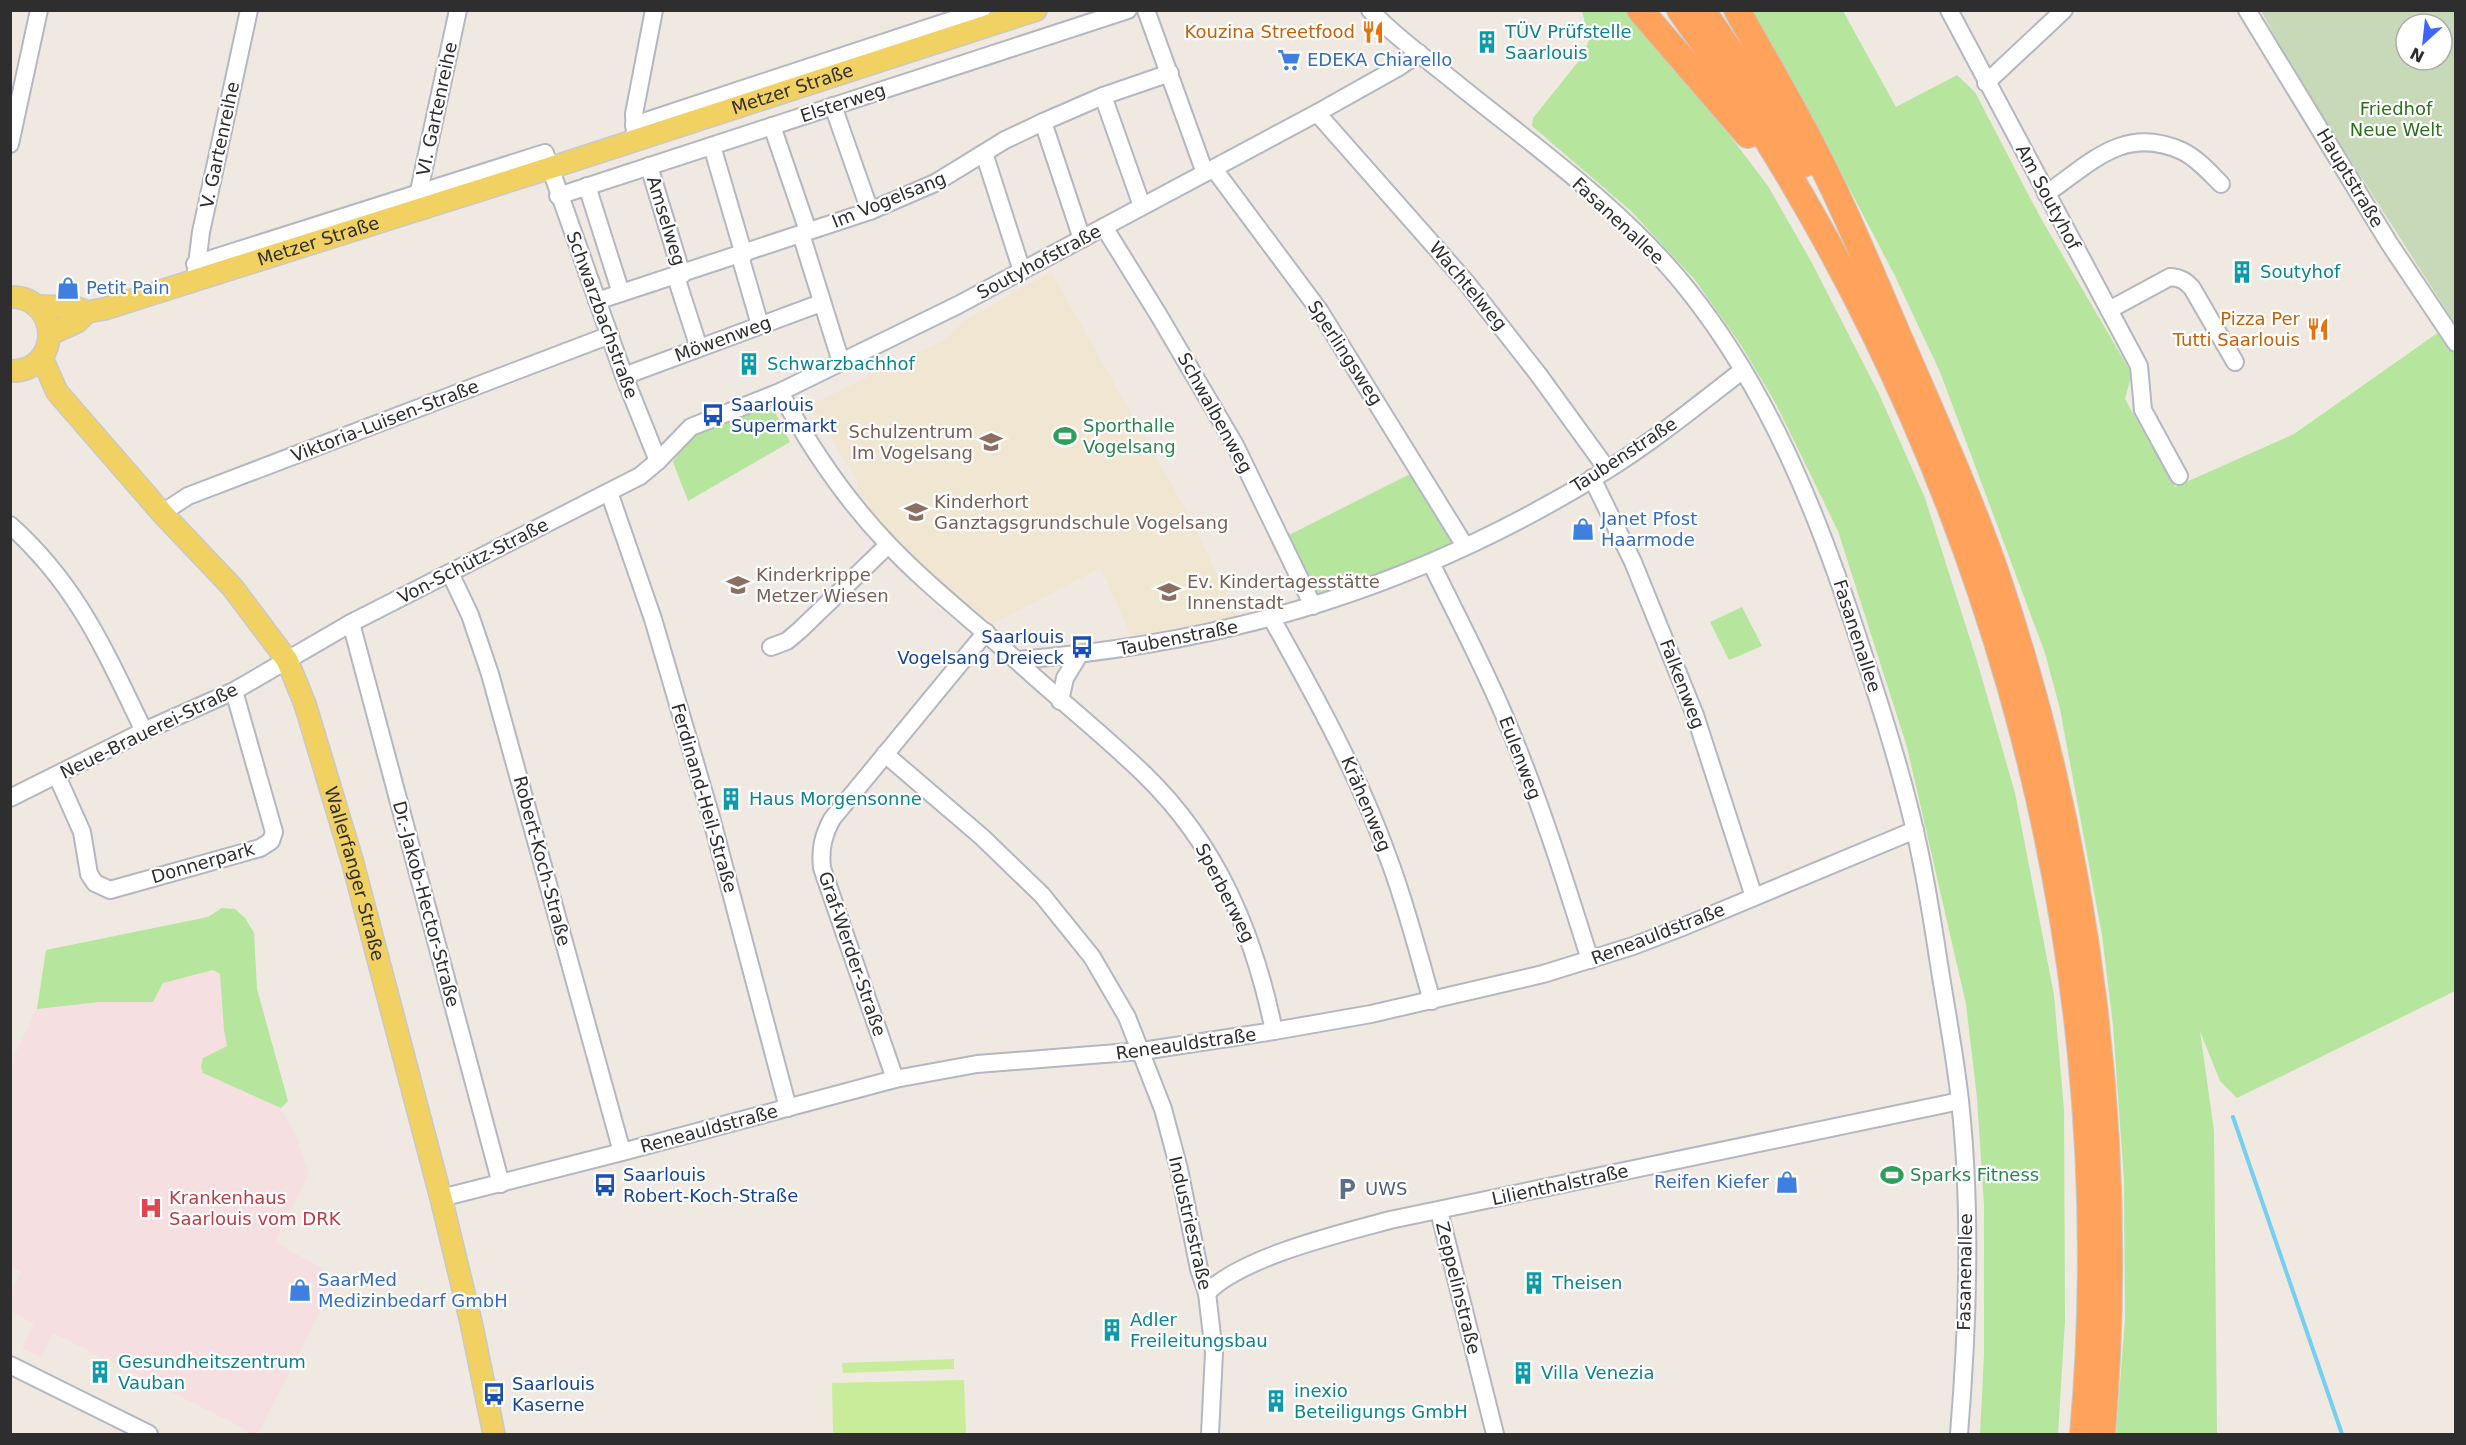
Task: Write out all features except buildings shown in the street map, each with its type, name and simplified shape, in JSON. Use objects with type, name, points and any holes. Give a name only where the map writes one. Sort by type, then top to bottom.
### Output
[{"type":"highway","points":[[1640,10],[1765,154],[1842,267]]},
{"type":"highway","points":[[1680,10],[1750,112],[1798,190],[1842,267],[1879,339],[1930,454],[1960,530],[2014,697],[2049,843],[2071,973],[2084,1094],[2090,1276],[2083,1434]]},
{"type":"highway","points":[[1702,10],[1808,170],[1846,234],[1897,332]]},
{"type":"highway","points":[[1737,10],[1817,154],[1867,260],[1947,446],[1998,579],[2032,690],[2072,862],[2096,1018],[2109,1182],[2109,1329],[2102,1434]]},
{"type":"main road","name":"Metzer Straße","points":[[36,306],[75,307],[87,312],[104,309],[196,271],[420,199],[550,168],[635,132],[1036,10]]},
{"type":"main road","points":[[12,297],[24,299],[36,306],[48,322],[50,334],[48,347],[42,357],[34,365],[16,371]]},
{"type":"main road","name":"Metzer Straße","points":[[50,334],[77,322],[87,312]]},
{"type":"main road","name":"Wallerfanger Straße","points":[[42,357],[57,392],[162,513],[233,588],[287,660],[305,704],[352,860],[441,1198],[471,1322],[494,1434]]},
{"type":"main road","name":"Wallerfanger Straße","points":[[16,371],[57,392]]},
{"type":"street","points":[[10,144],[39,10]]},
{"type":"street","name":"V. Gartenreihe","points":[[196,271],[249,10]]},
{"type":"street","name":"VI. Gartenreihe","points":[[420,199],[458,10]]},
{"type":"street","points":[[635,132],[654,10]]},
{"type":"street","name":"Metzer Straße","points":[[635,132],[982,10]]},
{"type":"street","name":"Elsterweg","points":[[558,195],[1128,10]]},
{"type":"street","points":[[1146,10],[1209,171]]},
{"type":"street","name":"Fasanenallee","points":[[1370,10],[1624,221],[1686,288],[1743,370],[1786,453],[1834,568],[1889,732],[1915,830],[1960,1101],[1965,1168],[1966,1234],[1964,1352],[1959,1434]]},
{"type":"street","name":"Am Soutyhof","points":[[1949,10],[2139,366],[2143,410],[2179,476]]},
{"type":"street","points":[[1986,83],[2064,10]]},
{"type":"street","name":"Hauptstraße","points":[[2247,10],[2396,252],[2456,343]]},
{"type":"street","name":"Soutyhofstraße","points":[[658,461],[691,427],[780,392],[1022,271],[1317,113],[1399,67],[1419,53]]},
{"type":"street","name":"Im Vogelsang","points":[[597,301],[679,276],[870,211],[935,183],[984,153],[1043,122],[1103,96],[1170,73]]},
{"type":"street","points":[[1103,96],[1142,206]]},
{"type":"street","points":[[833,106],[870,211]]},
{"type":"street","name":"Wachtelweg","points":[[1317,113],[1466,282],[1532,365],[1607,470]]},
{"type":"street","points":[[1043,122],[1082,239]]},
{"type":"street","points":[[772,126],[805,233],[821,303],[842,362]]},
{"type":"street","points":[[2046,194],[2106,153],[2122,144],[2135,141],[2149,142],[2184,151],[2221,184]]},
{"type":"street","points":[[712,146],[760,325]]},
{"type":"street","points":[[984,153],[1022,271]]},
{"type":"street","name":"Amselweg","points":[[649,166],[699,348]]},
{"type":"street","name":"Schwarzbachstraße","points":[[550,168],[624,376],[658,461]]},
{"type":"street","name":"Sperlingsweg","points":[[1209,171],[1319,310],[1465,546]]},
{"type":"street","name":"Schwarzbachstraße","points":[[587,186],[621,293]]},
{"type":"street","name":"Schwalbenweg","points":[[1104,227],[1235,445],[1312,606]]},
{"type":"street","points":[[2109,310],[2170,277],[2179,278],[2186,281],[2192,288],[2235,362]]},
{"type":"street","name":"Möwenweg","points":[[624,376],[821,303]]},
{"type":"street","name":"Viktoria-Luisen-Straße","points":[[162,513],[188,496],[610,335]]},
{"type":"street","name":"Taubenstraße","points":[[1016,660],[1079,655],[1171,641],[1272,619],[1361,591],[1431,563],[1607,470],[1743,370]]},
{"type":"street","points":[[780,392],[796,423],[825,467],[888,545],[1016,660]]},
{"type":"street","name":"Von-Schütz-Straße","points":[[287,660],[351,623],[640,476],[658,461]]},
{"type":"street","name":"Falkenweg","points":[[1592,478],[1633,562],[1695,715],[1754,897]]},
{"type":"street","name":"Ferdinand-Heil-Straße","points":[[609,492],[653,619],[708,806],[788,1108]]},
{"type":"street","points":[[10,525],[54,569],[78,602],[96,632],[144,731]]},
{"type":"street","points":[[771,647],[787,641],[800,630],[888,545]]},
{"type":"street","name":"Eulenweg","points":[[1431,563],[1476,652],[1518,748],[1555,850],[1590,960]]},
{"type":"street","name":"Robert-Koch-Straße","points":[[450,573],[470,615],[490,674],[622,1152]]},
{"type":"street","name":"Krähenweg","points":[[1272,619],[1332,729],[1368,806],[1406,909],[1432,1001]]},
{"type":"street","name":"Dr.-Jakob-Hector-Straße","points":[[351,623],[501,1184]]},
{"type":"street","name":"Graf-Werder-Straße","points":[[895,1079],[822,868],[820,850],[824,833],[832,819],[986,632]]},
{"type":"street","points":[[1060,701],[1065,678],[1079,655]]},
{"type":"street","name":"Neue-Brauerei-Straße","points":[[17,795],[144,731],[234,691],[287,660]]},
{"type":"street","name":"Sperberweg","points":[[1016,660],[1147,777],[1191,828],[1207,851],[1249,936],[1261,970],[1274,1031]]},
{"type":"street","name":"Donnerpark","points":[[57,776],[82,832],[89,874],[95,883],[110,890],[260,848],[271,841],[274,832],[234,691]]},
{"type":"street","name":"Industriestraße","points":[[885,754],[982,837],[1042,895],[1092,957],[1127,1017],[1163,1109],[1179,1169],[1199,1269],[1207,1293],[1214,1353],[1210,1434]]},
{"type":"street","points":[[10,780],[17,795]]},
{"type":"street","name":"Reneauldstraße","points":[[441,1198],[895,1079],[977,1064],[1142,1051],[1274,1031],[1432,1001],[1543,974],[1671,932],[1915,830]]},
{"type":"street","name":"Lilienthalstraße","points":[[1207,1293],[1218,1283],[1280,1253],[1389,1213],[1439,1211],[1960,1101]]},
{"type":"street","name":"Zeppelinstraße","points":[[1439,1211],[1495,1434]]},
{"type":"street","points":[[10,1365],[149,1434]]},
{"type":"shaded area","name":"Schulzentrum Im Vogelsang","points":[[1051,272],[1192,521],[1237,617],[1131,636],[1101,568],[992,624],[948,589],[905,549],[857,494],[857,479],[810,405],[945,340],[965,320]]},
{"type":"shaded area","name":"Krankenhaus Saarlouis vom DRK","points":[[213,970],[220,974],[227,1046],[203,1058],[201,1067],[204,1073],[281,1108],[298,1141],[308,1174],[275,1242],[337,1277],[258,1434],[246,1434],[247,1430],[53,1333],[41,1357],[22,1348],[34,1324],[11,1311],[11,1293],[21,1272],[11,1266],[10,1064],[37,1009],[99,1002],[153,1002],[163,983]]},
{"type":"green space","points":[[1582,11],[1625,11],[1731,137],[1768,186],[1812,263],[1879,394],[1925,498],[1977,661],[2015,793],[2054,995],[2064,1110],[2065,1320],[2058,1434],[1980,1434],[1984,1355],[1984,1206],[1977,1098],[1966,1004],[1907,747],[1838,531],[1776,404],[1741,345],[1695,280],[1631,211],[1532,126],[1533,118],[1582,57],[1589,40]]},
{"type":"green space","points":[[1749,11],[1843,11],[1896,107],[1957,75],[1975,92],[2039,215],[2132,374],[2125,399],[2175,487],[2294,434],[2453,322],[2455,324],[2455,991],[2237,1098],[2220,1081],[2200,1031],[2214,1131],[2217,1434],[2116,1434],[2125,1319],[2124,1181],[2113,1025],[2102,935],[2060,709],[2045,653],[1940,372],[1894,274],[1838,167]]},
{"type":"green space","name":"Friedhof Neue Welt","points":[[2261,11],[2455,11],[2455,324],[2298,78]]},
{"type":"green space","points":[[768,408],[775,412],[790,442],[688,501],[673,462],[688,438],[704,427]]},
{"type":"green space","points":[[1412,473],[1453,541],[1424,557],[1317,595],[1289,535]]},
{"type":"green space","points":[[1742,607],[1762,646],[1729,660],[1710,622]]},
{"type":"green space","points":[[222,908],[235,909],[245,918],[254,933],[257,989],[288,1101],[281,1108],[203,1073],[201,1067],[203,1058],[227,1046],[220,974],[213,970],[163,983],[153,1002],[99,1002],[37,1009],[46,950],[208,917]]},
{"type":"green space","points":[[954,1359],[954,1369],[843,1373],[842,1363]]},
{"type":"green space","points":[[964,1380],[966,1434],[833,1434],[832,1383]]},
{"type":"waterway","points":[[2233,1117],[2342,1434]]},
{"type":"place","name":"Kouzina Streetfood","points":[[1373,32]]},
{"type":"place","name":"TÜV Prüfstelle Saarlouis","points":[[1487,42]]},
{"type":"place","name":"EDEKA Chiarello","points":[[1289,60]]},
{"type":"place","name":"Soutyhof","points":[[2242,272]]},
{"type":"place","name":"Petit Pain","points":[[68,288]]},
{"type":"place","name":"Pizza Per Tutti Saarlouis","points":[[2318,329]]},
{"type":"place","name":"Schwarzbachhof","points":[[749,364]]},
{"type":"place","name":"Saarlouis Supermarkt","points":[[713,415]]},
{"type":"place","name":"Sporthalle Vogelsang","points":[[1065,436]]},
{"type":"place","name":"Schulzentrum Im Vogelsang","points":[[991,442]]},
{"type":"place","name":"Kinderhort Ganztagsgrundschule Vogelsang","points":[[916,512]]},
{"type":"place","name":"Janet Pfost Haarmode","points":[[1583,529]]},
{"type":"place","name":"Kinderkrippe Metzer Wiesen","points":[[738,585]]},
{"type":"place","name":"Ev. Kindertagesstätte Innenstadt","points":[[1169,592]]},
{"type":"place","name":"Saarlouis Vogelsang Dreieck","points":[[1082,647]]},
{"type":"place","name":"Haus Morgensonne","points":[[731,799]]},
{"type":"place","name":"Sparks Fitness","points":[[1892,1175]]},
{"type":"place","name":"Reifen Kiefer","points":[[1787,1182]]},
{"type":"place","name":"Saarlouis Robert-Koch-Straße","points":[[605,1185]]},
{"type":"place","name":"UWS","points":[[1347,1189]]},
{"type":"place","name":"Krankenhaus Saarlouis vom DRK","points":[[151,1208]]},
{"type":"place","name":"Theisen","points":[[1534,1283]]},
{"type":"place","name":"SaarMed Medizinbedarf GmbH","points":[[300,1290]]},
{"type":"place","name":"Adler Freileitungsbau","points":[[1112,1330]]},
{"type":"place","name":"Gesundheitszentrum Vauban","points":[[100,1372]]},
{"type":"place","name":"Villa Venezia","points":[[1523,1373]]},
{"type":"place","name":"Saarlouis Kaserne","points":[[494,1394]]},
{"type":"place","name":"inexio Beteiligungs GmbH","points":[[1276,1401]]}]
